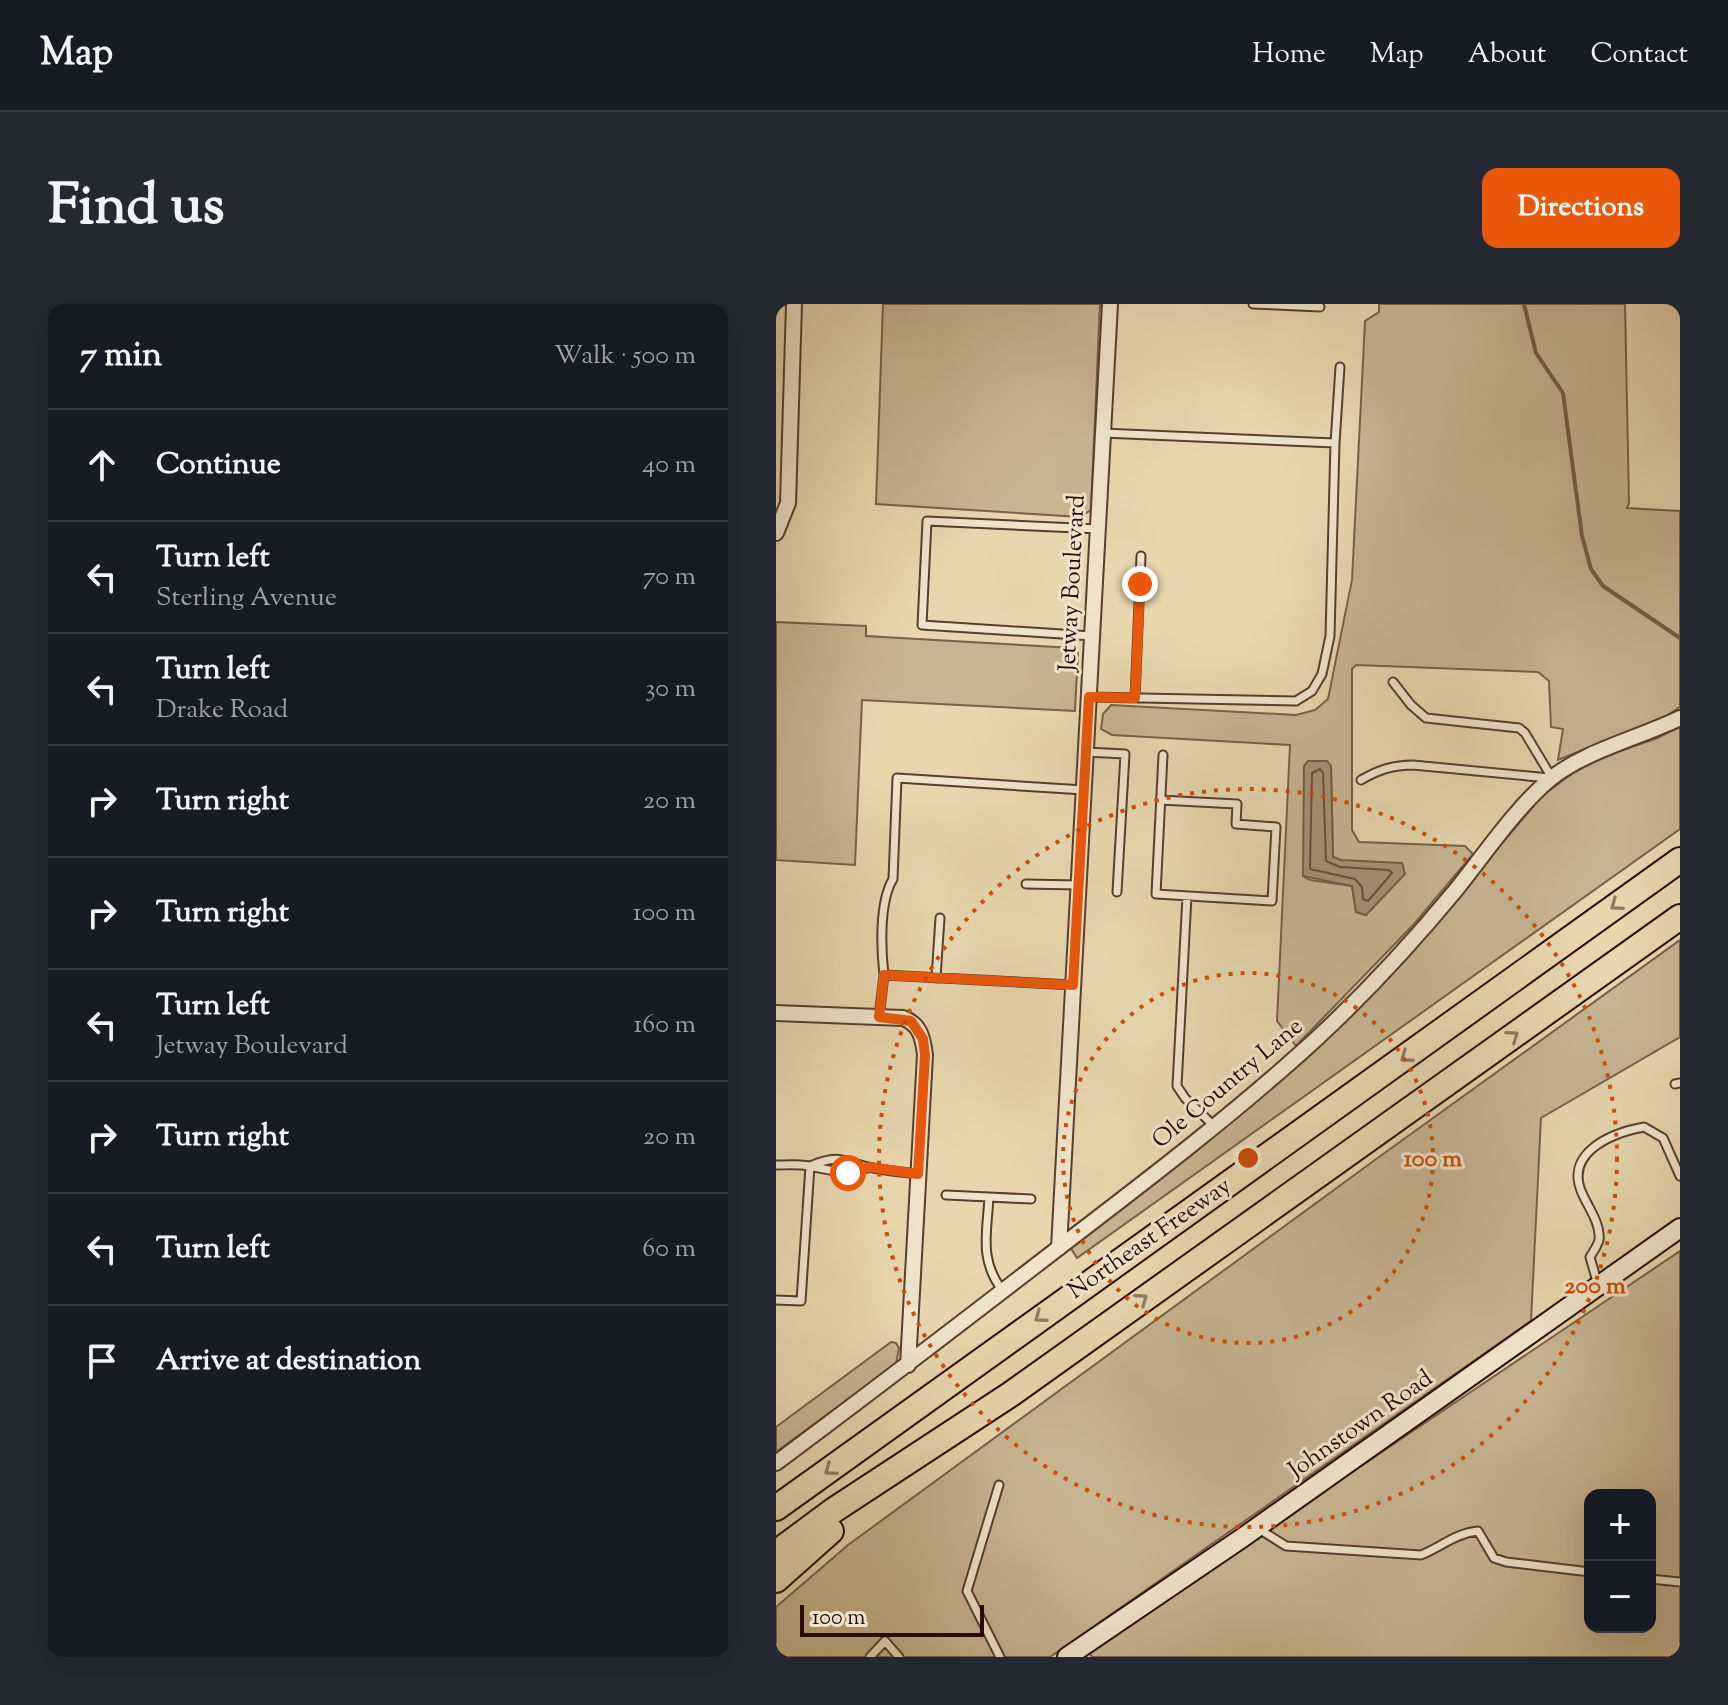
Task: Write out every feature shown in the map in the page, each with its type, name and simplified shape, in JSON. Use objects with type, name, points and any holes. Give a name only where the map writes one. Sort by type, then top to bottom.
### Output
[{"type":"highway","name":"Northeast Freeway","points":[[776,1508],[1680,860]]},
{"type":"highway","name":"Northeast Freeway","points":[[776,1553],[834,1510],[1011,1394],[1680,917]]},
{"type":"highway","points":[[776,1580],[842,1522],[1011,1394]]},
{"type":"main road","name":"Johnstown Road","points":[[1073,1655],[1680,1228]]},
{"type":"street","points":[[776,533],[788,503],[794,304]]},
{"type":"street","name":"Jetway Boulevard","points":[[1059,1248],[1110,304]]},
{"type":"street","name":"Ole Country Lane","points":[[776,1463],[1003,1292],[1214,1126],[1316,1039],[1452,895],[1528,800],[1552,778],[1602,750],[1680,718]]},
{"type":"street","points":[[776,1013],[911,1021],[923,1039],[925,1055],[908,1365]]},
{"type":"lane","points":[[1253,304],[1320,307]]},
{"type":"lane","points":[[1089,697],[1296,701],[1312,691],[1322,674],[1330,636],[1340,367]]},
{"type":"lane","points":[[1103,433],[1335,443]]},
{"type":"lane","points":[[1092,636],[922,625],[927,521],[1098,529]]},
{"type":"lane","points":[[1135,698],[1141,556]]},
{"type":"lane","points":[[1393,682],[1426,718],[1519,728],[1552,778]]},
{"type":"lane","points":[[1086,752],[1125,754],[1117,892]]},
{"type":"lane","points":[[1160,800],[1237,804],[1236,824],[1276,827],[1272,901],[1156,894],[1160,800],[1163,755]]},
{"type":"lane","points":[[1361,780],[1376,771],[1397,765],[1552,778]]},
{"type":"lane","points":[[879,1017],[884,975],[881,950],[886,890],[893,879],[897,778],[1084,790]]},
{"type":"lane","points":[[1026,884],[1078,885]]},
{"type":"lane","points":[[1187,896],[1177,1086],[1214,1126]]},
{"type":"lane","points":[[936,978],[940,918]]},
{"type":"lane","points":[[884,975],[1073,985]]},
{"type":"lane","points":[[1598,1286],[1590,1257],[1599,1241],[1596,1221],[1580,1189],[1576,1172],[1585,1153],[1619,1132],[1644,1127],[1663,1138],[1680,1176]]},
{"type":"lane","points":[[810,1166],[828,1158],[850,1159],[869,1167],[918,1174]]},
{"type":"lane","points":[[776,1165],[810,1166],[827,1172],[848,1173],[869,1167]]},
{"type":"lane","points":[[776,1300],[801,1301],[810,1166]]},
{"type":"lane","points":[[946,1195],[1031,1199]]},
{"type":"lane","points":[[989,1197],[985,1257],[992,1277],[1003,1292]]},
{"type":"lane","points":[[999,1485],[967,1591],[1000,1657]]},
{"type":"lane","points":[[1257,1528],[1286,1546],[1421,1555],[1437,1549],[1462,1532],[1478,1531],[1494,1558],[1584,1571]]},
{"type":"lane","points":[[1656,1580],[1680,1582]]},
{"type":"lane","points":[[870,1657],[885,1641],[899,1657]]},
{"type":"shaded area","points":[[883,304],[1100,304],[1091,510],[1080,517],[876,504]]},
{"type":"shaded area","points":[[1379,304],[1625,304],[1627,508],[1680,511],[1680,707],[1666,716],[1558,760],[1563,729],[1551,727],[1549,681],[1538,672],[1356,665],[1352,669],[1352,830],[1359,842],[1465,846],[1473,854],[1414,924],[1296,1046],[1277,1021],[1290,745],[1112,735],[1101,729],[1103,714],[1111,705],[1296,715],[1315,710],[1328,699],[1352,580],[1365,321],[1379,312]],"holes":[[[1331,766],[1333,857],[1341,860],[1366,915],[1356,912],[1352,886],[1310,880],[1303,876]]]},
{"type":"shaded area","points":[[776,622],[866,626],[866,636],[1073,648],[1078,653],[1075,711],[862,700],[855,865],[776,860]]},
{"type":"shaded area","points":[[1680,727],[1680,829],[1077,1258],[1070,1247],[1210,1137],[1450,905],[1542,796],[1574,772],[1602,757]]},
{"type":"shaded area","points":[[1680,940],[1680,1037],[1541,1118],[1531,1321],[1050,1657],[776,1657],[776,1607],[848,1545]]},
{"type":"shaded area","points":[[1680,1251],[1680,1657],[1092,1657],[1088,1650]]},
{"type":"shaded area","points":[[891,1342],[899,1348],[896,1364],[776,1452],[776,1427]]},
{"type":"water","points":[[1308,761],[1327,761],[1331,766],[1333,857],[1402,863],[1405,874],[1366,915],[1356,912],[1352,886],[1303,876],[1304,766]]},
{"type":"waterway","points":[[1524,304],[1536,353],[1563,393],[1582,536],[1591,569],[1603,586],[1680,638]]},
{"type":"route","points":[[848,1173],[869,1167],[918,1174],[925,1055],[923,1039],[911,1021],[879,1017],[884,975],[1073,985],[1089,697],[1135,698],[1140,584]]}]
